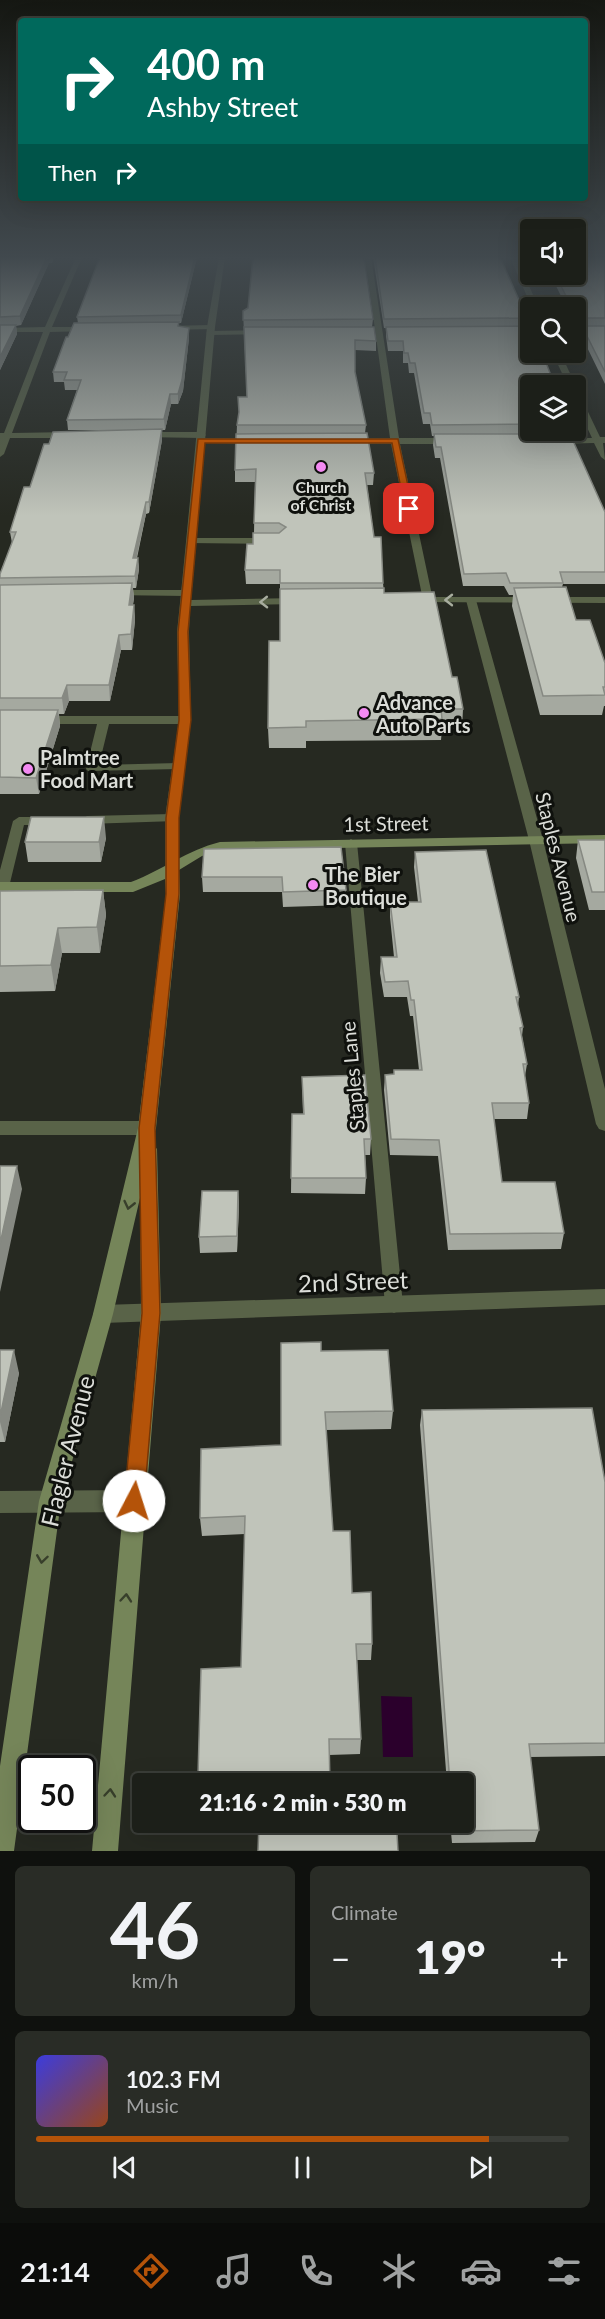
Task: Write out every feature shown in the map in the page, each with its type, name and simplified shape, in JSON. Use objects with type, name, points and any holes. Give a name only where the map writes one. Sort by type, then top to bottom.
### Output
[{"type":"main road","name":"1st Street","points":[[1,887],[133,887],[150,882],[197,852],[220,846],[605,839]]},
{"type":"main road","name":"Flagler Avenue","points":[[1,1851],[50,1501],[103,1314],[147,1128],[172,894],[172,868]]},
{"type":"main road","name":"Flagler Avenue","points":[[105,1851],[151,1313],[147,1128]]},
{"type":"street","points":[[0,454],[3,436],[41,343]]},
{"type":"street","name":"Flagler Avenue","points":[[172,868],[172,818],[185,720],[183,632],[209,343]]},
{"type":"street","points":[[381,343],[395,441],[428,600]]},
{"type":"street","points":[[586,413],[601,440],[605,457]]},
{"type":"street","points":[[3,436],[78,435]]},
{"type":"street","points":[[137,435],[270,441]]},
{"type":"street","points":[[586,440],[601,440]]},
{"type":"street","points":[[338,441],[466,441]]},
{"type":"street","points":[[104,594],[314,601]]},
{"type":"street","points":[[405,600],[605,600]]},
{"type":"street","name":"Staples Avenue","points":[[471,600],[536,840],[605,1124]]},
{"type":"street","points":[[0,720],[185,720]]},
{"type":"street","points":[[0,1128],[147,1128]]},
{"type":"street","name":"2nd Street","points":[[103,1314],[605,1297]]},
{"type":"street","points":[[0,1502],[134,1501]]},
{"type":"lane","points":[[191,541],[279,541]]},
{"type":"lane","points":[[104,720],[92,769],[178,766]]},
{"type":"lane","points":[[1,887],[19,822],[172,818]]},
{"type":"lane","name":"Staples Lane","points":[[351,843],[394,1305]]},
{"type":"shaded area","points":[[381,1696],[412,1697],[413,1757],[383,1757]]},
{"type":"building","points":[[0,343],[7,343],[0,357]]},
{"type":"building","points":[[64,343],[187,343],[178,394],[170,394],[164,419],[67,420],[81,380],[64,380],[67,372],[53,372]]},
{"type":"building","points":[[245,343],[355,343],[355,372],[366,425],[237,425],[238,397],[247,397]]},
{"type":"building","points":[[403,343],[520,343],[520,363],[546,363],[551,375],[520,375],[520,424],[432,425],[430,413],[424,413],[415,363],[410,363],[408,353],[404,353]]},
{"type":"building","points":[[591,343],[605,343],[605,372]]},
{"type":"building","points":[[162,429],[149,502],[146,502],[133,558],[138,558],[135,576],[0,578],[16,532],[10,532],[24,487],[30,487],[44,444],[49,444],[53,432]]},
{"type":"building","points":[[367,433],[374,473],[365,473],[374,537],[381,537],[383,583],[280,583],[280,570],[245,570],[247,544],[253,544],[253,533],[279,533],[286,527],[279,523],[254,523],[256,469],[235,470],[236,434]]},
{"type":"building","points":[[434,434],[520,434],[520,441],[573,441],[605,512],[605,572],[560,572],[563,583],[510,583],[506,573],[464,574],[441,447],[436,447]]},
{"type":"building","points":[[132,583],[129,605],[134,605],[131,634],[119,635],[109,685],[67,685],[62,698],[0,698],[0,585]]},
{"type":"building","points":[[566,587],[576,620],[590,620],[605,663],[605,687],[603,687],[605,695],[543,696],[514,588]]},
{"type":"building","points":[[384,588],[384,593],[434,592],[452,677],[457,677],[463,709],[441,709],[442,719],[306,721],[306,727],[268,728],[269,641],[280,641],[280,589]]},
{"type":"building","points":[[0,710],[58,710],[36,778],[0,777]]},
{"type":"building","points":[[31,817],[104,817],[99,842],[25,842]]},
{"type":"building","points":[[578,840],[605,840],[605,892],[592,892]]},
{"type":"building","points":[[341,847],[346,890],[283,892],[282,877],[202,877],[204,849]]},
{"type":"building","points":[[486,850],[519,997],[516,997],[523,1027],[520,1028],[527,1064],[523,1064],[529,1103],[492,1103],[502,1182],[555,1182],[564,1233],[450,1234],[439,1140],[391,1139],[385,1075],[394,1074],[394,1070],[422,1070],[414,1000],[411,1000],[408,981],[385,982],[381,957],[397,957],[390,902],[421,902],[415,852]]},
{"type":"building","points":[[103,890],[97,927],[58,928],[51,965],[0,966],[0,891]]},
{"type":"building","points":[[365,1075],[371,1139],[364,1139],[366,1178],[291,1178],[292,1114],[304,1114],[302,1077]]},
{"type":"building","points":[[0,1166],[17,1166],[0,1244]]},
{"type":"building","points":[[202,1191],[238,1191],[237,1236],[199,1237]]},
{"type":"building","points":[[321,1342],[321,1351],[388,1350],[393,1411],[325,1412],[333,1531],[350,1531],[352,1593],[371,1592],[372,1644],[356,1644],[361,1739],[329,1739],[330,1773],[198,1773],[201,1669],[241,1667],[245,1516],[200,1518],[201,1449],[281,1445],[281,1343]]},
{"type":"building","points":[[0,1350],[14,1350],[0,1417]]},
{"type":"building","points":[[592,1408],[605,1482],[605,1743],[529,1744],[539,1830],[474,1831],[474,1773],[449,1773],[422,1410]]},
{"type":"building","points":[[259,1833],[397,1833],[398,1851],[258,1851]]},
{"type":"place","name":"Church of Christ","points":[[321,467]]},
{"type":"place","name":"Advance Auto Parts","points":[[364,713]]},
{"type":"place","name":"Palmtree Food Mart","points":[[28,769]]},
{"type":"place","name":"The Bier Boutique","points":[[313,885]]},
{"type":"route","points":[[134,1501],[151,1313],[147,1128],[172,894],[172,818],[185,720],[183,632],[201,441],[395,441],[409,509]]}]
